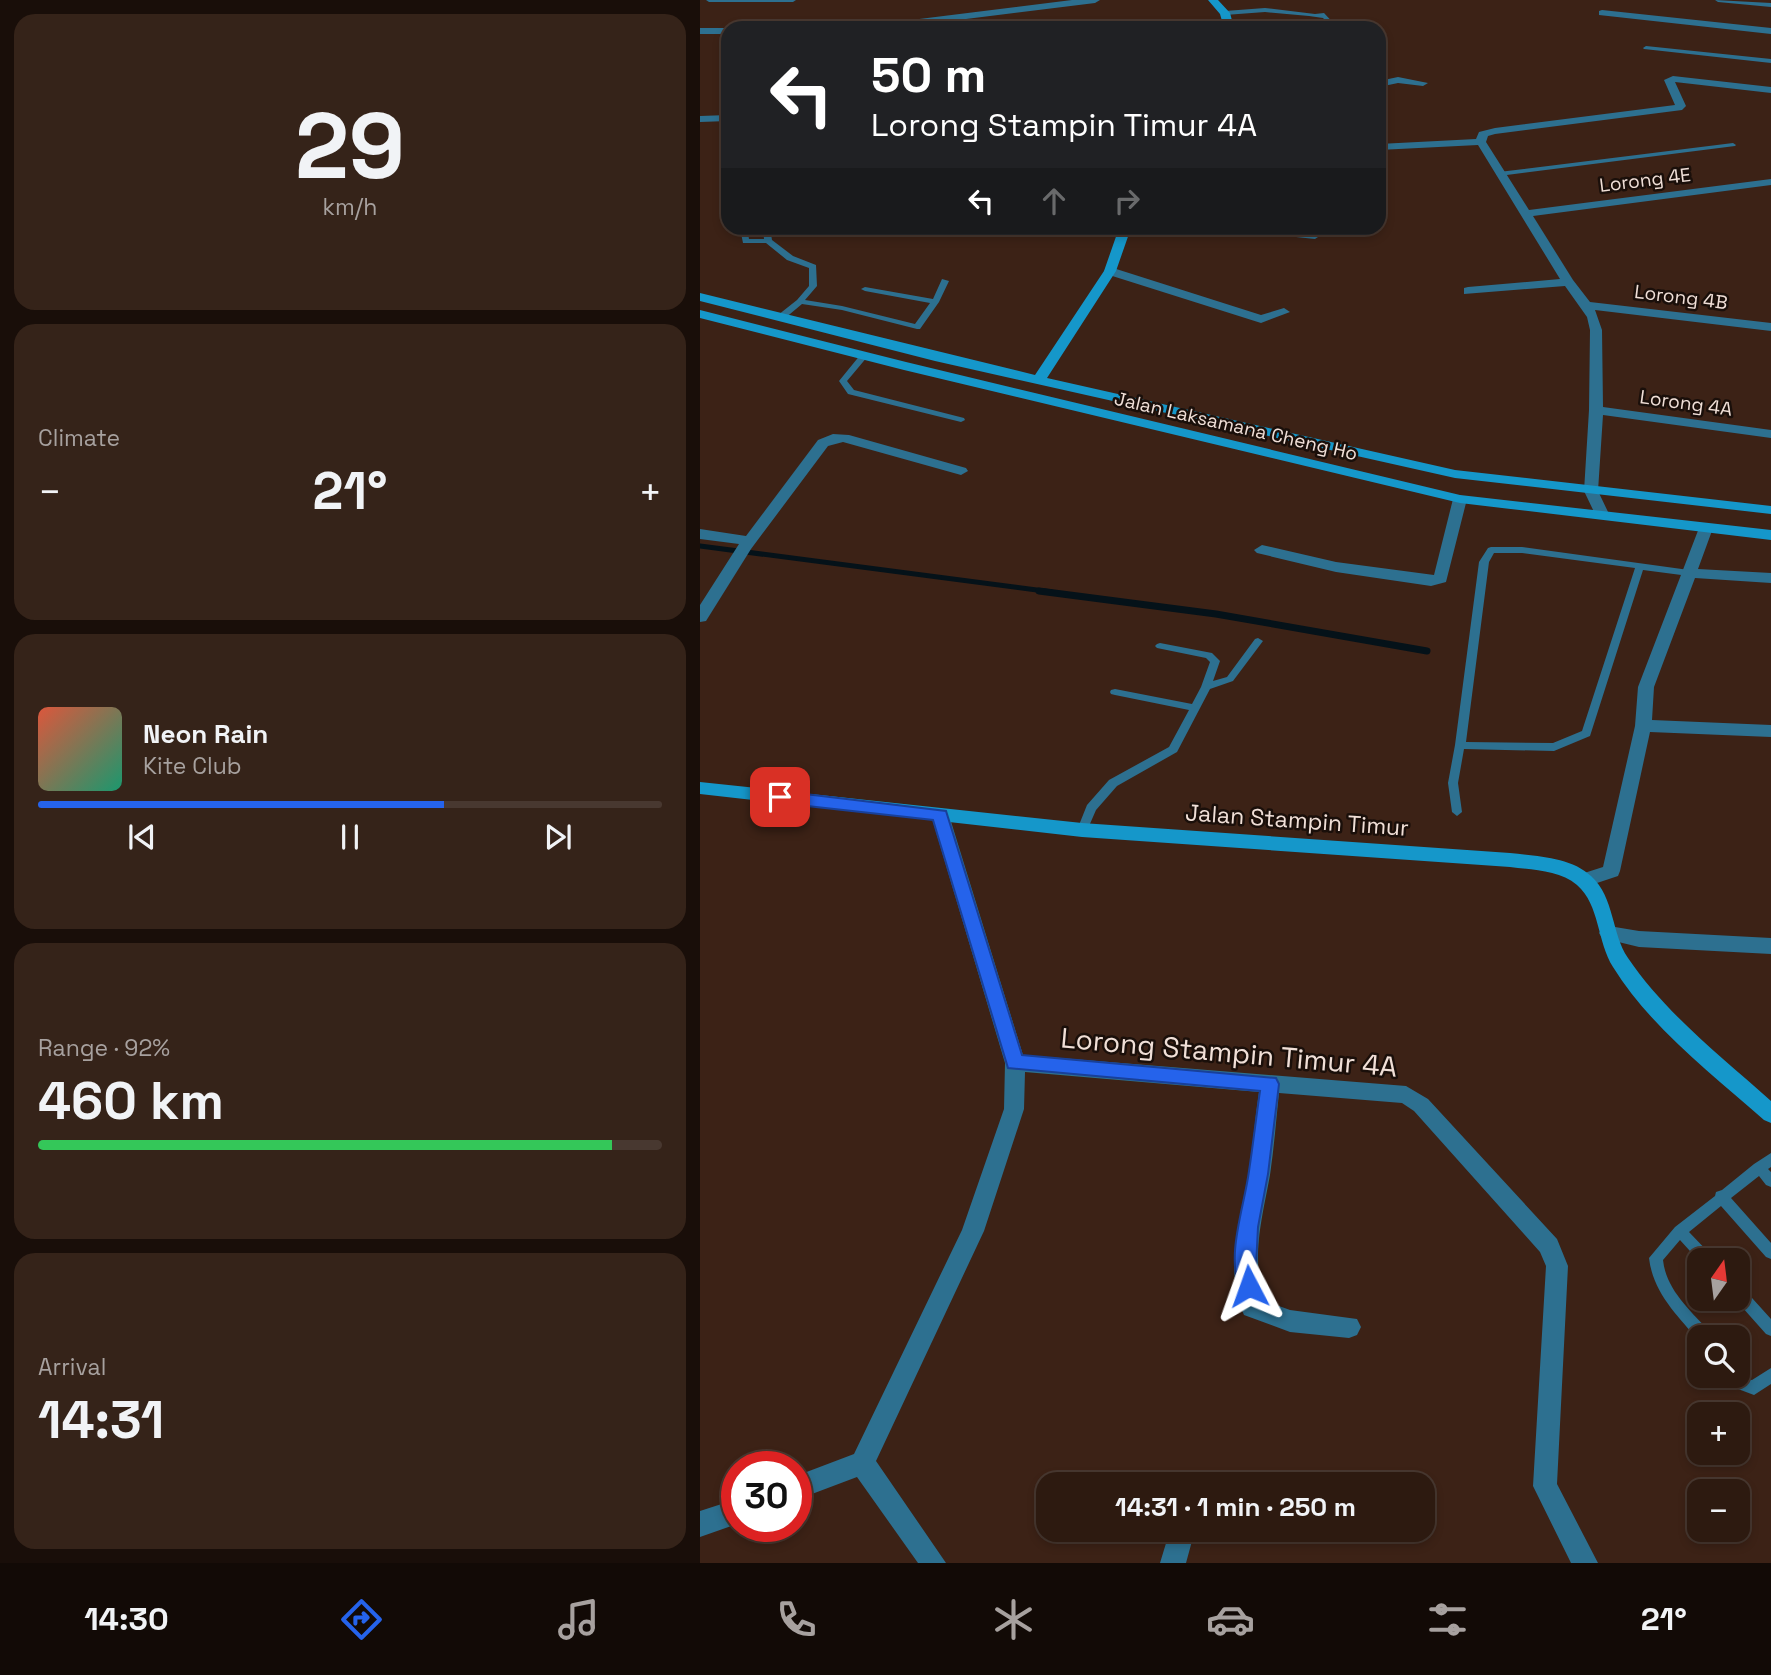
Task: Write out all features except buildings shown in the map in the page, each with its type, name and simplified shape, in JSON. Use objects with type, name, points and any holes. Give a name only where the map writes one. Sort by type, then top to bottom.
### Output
[{"type":"main road","points":[[1213,0],[1228,21]]},
{"type":"main road","points":[[1038,380],[1110,271],[1122,235]]},
{"type":"main road","name":"Jalan Laksamana Cheng Ho","points":[[700,297],[1038,380],[1455,474],[1771,510]]},
{"type":"main road","name":"Jalan Laksamana Cheng Ho","points":[[700,314],[1460,499],[1771,535]]},
{"type":"main road","name":"Jalan Stampin Timur","points":[[700,788],[1083,830],[1522,861],[1561,869],[1585,880]]},
{"type":"main road","points":[[1585,880],[1598,898],[1618,959],[1653,1006],[1771,1114]]},
{"type":"street","points":[[927,21],[1095,0]]},
{"type":"street","points":[[1602,13],[1771,31]]},
{"type":"street","points":[[700,31],[721,32]]},
{"type":"street","points":[[1386,83],[1398,80],[1423,83]]},
{"type":"street","points":[[1602,514],[1591,491],[1597,410],[1596,330],[1593,317],[1499,174],[1481,142],[1483,134],[1678,108],[1681,106],[1669,80],[1771,90]]},
{"type":"street","points":[[700,119],[721,118]]},
{"type":"street","points":[[1386,147],[1481,142]]},
{"type":"street","name":"Lorong 4E","points":[[1524,214],[1771,182]]},
{"type":"street","points":[[1110,271],[1261,320],[1284,312]]},
{"type":"street","points":[[1468,291],[1568,282]]},
{"type":"street","name":"Lorong 4B","points":[[1586,305],[1771,327]]},
{"type":"street","name":"Lorong 4A","points":[[1597,410],[1771,434]]},
{"type":"street","points":[[700,617],[734,563],[823,443],[833,438],[844,438],[961,471]]},
{"type":"street","points":[[1262,550],[1336,567],[1431,581],[1441,579],[1460,499]]},
{"type":"street","points":[[1585,880],[1611,871],[1643,726],[1647,687],[1706,528]]},
{"type":"street","points":[[700,534],[748,544]]},
{"type":"street","points":[[1689,573],[1771,578]]},
{"type":"street","points":[[1643,726],[1771,731]]},
{"type":"street","points":[[812,1482],[862,1463],[973,1231],[1014,1109],[1015,1063],[940,815]]},
{"type":"street","points":[[1609,933],[1639,939],[1771,946]]},
{"type":"street","name":"Lorong Stampin Timur 4A","points":[[1015,1063],[1406,1095],[1421,1105],[1549,1246],[1557,1266],[1545,1486],[1585,1563]]},
{"type":"street","points":[[1270,1084],[1246,1253],[1245,1266],[1252,1307],[1290,1321],[1349,1327]]},
{"type":"street","points":[[862,1463],[933,1563]]},
{"type":"street","points":[[700,1524],[721,1517]]},
{"type":"street","points":[[1173,1563],[1179,1542]]},
{"type":"lane","points":[[709,0],[793,0]]},
{"type":"lane","points":[[1718,0],[1771,5]]},
{"type":"lane","points":[[1224,13],[1265,10],[1313,15],[1327,21]]},
{"type":"lane","points":[[1646,48],[1771,61]]},
{"type":"lane","points":[[1499,174],[1733,145]]},
{"type":"lane","points":[[745,235],[746,241],[768,241],[790,258],[813,267],[813,286],[800,302],[782,317]]},
{"type":"lane","points":[[768,235],[768,241]]},
{"type":"lane","points":[[800,302],[842,308],[917,327],[935,302],[945,281]]},
{"type":"lane","points":[[865,289],[935,302]]},
{"type":"lane","points":[[864,356],[843,380],[851,392],[961,419]]},
{"type":"lane","points":[[1457,812],[1453,783],[1484,562],[1491,550],[1522,550],[1689,573]]},
{"type":"lane","points":[[1460,745],[1554,747],[1586,733],[1640,566]]},
{"type":"lane","points":[[1206,687],[1230,680],[1258,641]]},
{"type":"lane","points":[[1083,830],[1091,808],[1113,783],[1173,749],[1206,687],[1215,661],[1209,655],[1160,646]]},
{"type":"lane","points":[[1115,692],[1195,708]]},
{"type":"lane","points":[[1695,1325],[1664,1287],[1656,1270],[1656,1258],[1680,1231],[1721,1196],[1771,1160]]},
{"type":"lane","points":[[1759,1168],[1771,1181]]},
{"type":"lane","points":[[1721,1196],[1771,1253]]},
{"type":"lane","points":[[1680,1231],[1696,1248]]},
{"type":"lane","points":[[1750,1306],[1771,1329]]},
{"type":"lane","points":[[1750,1387],[1754,1388],[1771,1375]]},
{"type":"waterway","points":[[700,546],[1052,592]]},
{"type":"waterway","points":[[1039,591],[1216,614],[1427,651]]},
{"type":"route","points":[[780,797],[940,815],[1015,1063],[1270,1084],[1259,1174],[1248,1227],[1245,1266],[1249,1286]]}]
